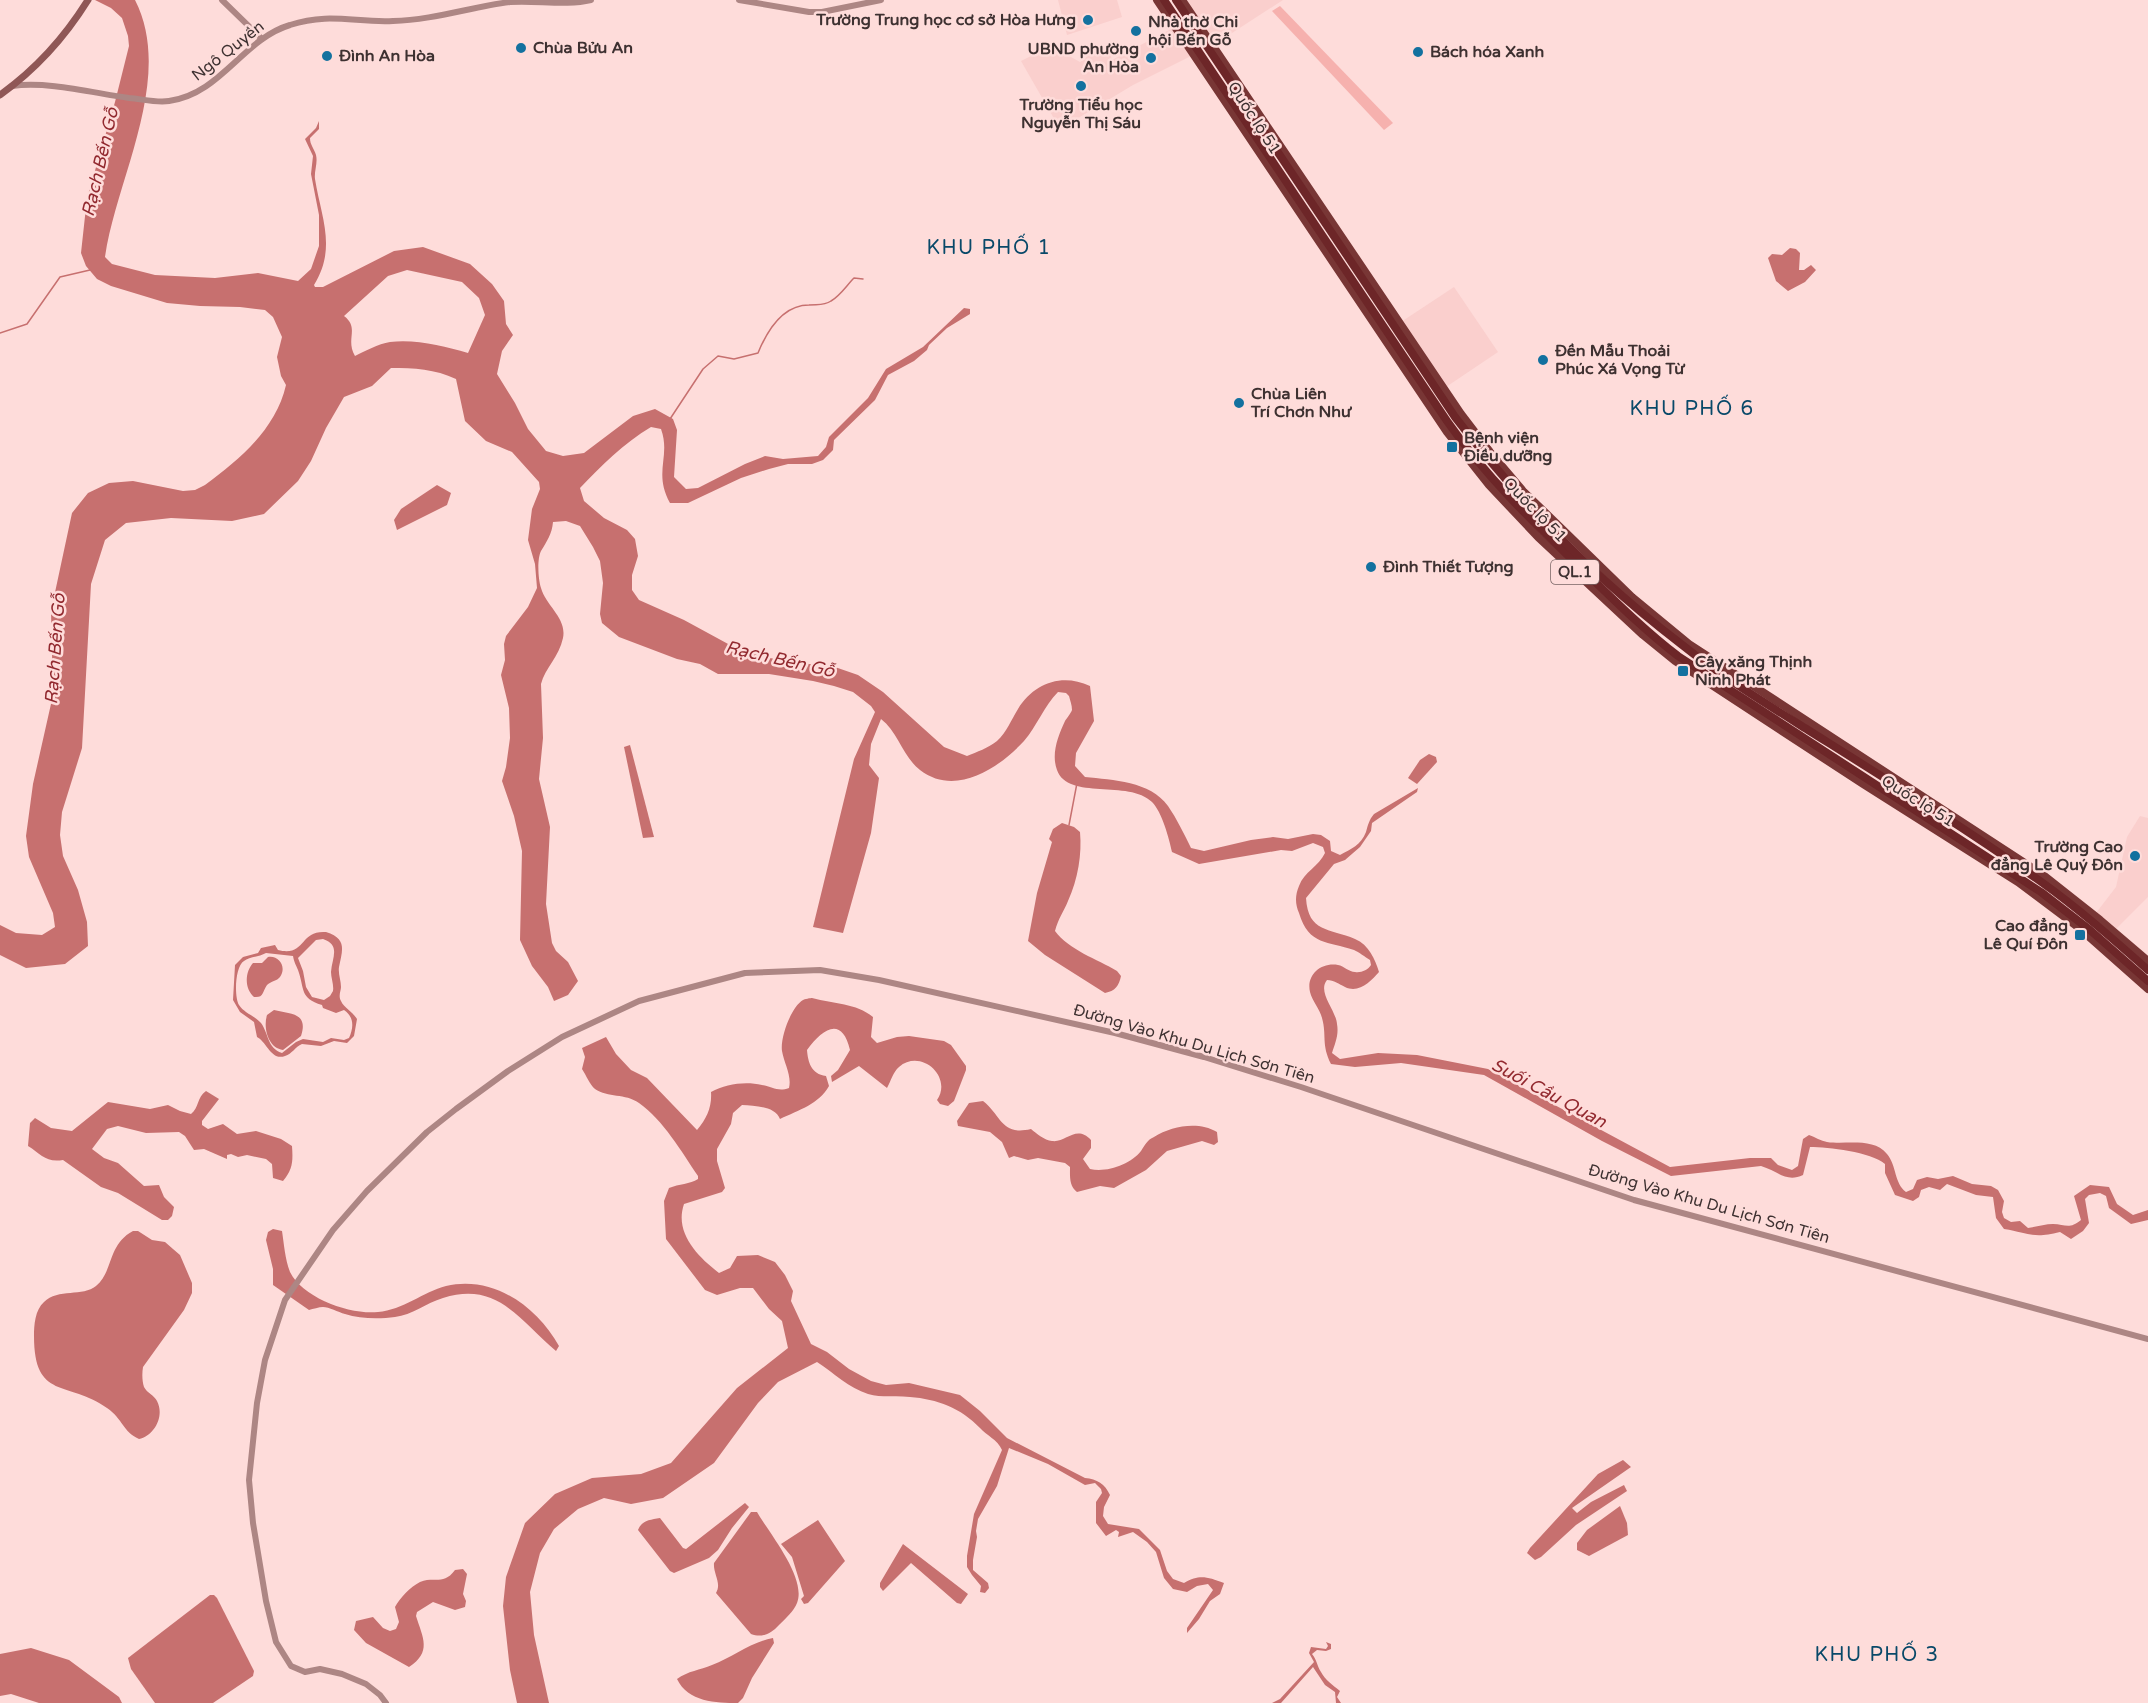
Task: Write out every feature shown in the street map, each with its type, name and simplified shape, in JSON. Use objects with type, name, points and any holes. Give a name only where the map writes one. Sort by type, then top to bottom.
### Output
[{"type":"highway","name":"Quốc lộ 51","points":[[1164,0],[1284,185],[1451,419],[1509,485],[1645,616],[1682,645],[1743,689],[1900,786],[2038,879],[2108,939],[2148,981]]},
{"type":"highway","name":"Quốc lộ 51","points":[[1176,0],[1451,419],[1474,458],[1509,498],[1613,603],[1682,658],[1882,793],[2041,892],[2148,970]]},
{"type":"main road","points":[[0,95],[49,53],[69,29],[88,0]]},
{"type":"main road","name":"Quốc lộ 51","points":[[1157,0],[1222,92]]},
{"type":"main road","name":"Quốc lộ 51","points":[[1182,0],[1451,419]]},
{"type":"main road","name":"Quốc lộ 51","points":[[2108,939],[2148,961]]},
{"type":"main road","name":"Quốc lộ 51","points":[[2108,939],[2148,989]]},
{"type":"street","points":[[222,0],[262,39]]},
{"type":"street","name":"Ngô Quyền","points":[[12,87],[25,84],[168,101],[187,97],[207,87],[262,39],[290,25],[318,18],[390,22],[507,2],[577,3],[591,0]]},
{"type":"street","points":[[739,0],[809,12],[822,12],[881,0]]},
{"type":"street","name":"Đường Vào Khu Du Lịch Sơn Tiên","points":[[386,1703],[366,1684],[342,1674],[320,1669],[305,1672],[291,1666],[276,1642],[266,1601],[253,1523],[249,1480],[256,1403],[265,1360],[285,1300],[333,1230],[367,1191],[427,1132],[508,1071],[562,1037],[639,1001],[745,973],[820,970],[879,980],[1065,1021],[1204,1057],[1634,1200],[2148,1338]]},
{"type":"shaded area","name":"Trường Trung học cơ sở Hòa Hưng","points":[[1058,0],[1117,0],[1122,17],[1067,35]]},
{"type":"shaded area","points":[[1185,0],[1283,0],[1215,44]]},
{"type":"shaded area","points":[[1280,6],[1393,123],[1384,130],[1272,11]]},
{"type":"shaded area","name":"Trường Tiểu học Nguyễn Thị Sáu","points":[[1173,28],[1191,56],[1133,85],[1060,129],[1021,61],[1051,46],[1080,62],[1085,59],[1093,47],[1097,54],[1108,46],[1112,60]]},
{"type":"shaded area","points":[[1454,287],[1498,352],[1446,387],[1401,322]]},
{"type":"shaded area","name":"Trường Cao đẳng Lê Quý Đôn","points":[[2140,816],[2148,818],[2148,897],[2116,929],[2096,913],[2116,887],[2127,837]]},
{"type":"water","name":"Rạch Bến Gỗ","points":[[95,0],[135,0],[146,30],[149,62],[146,95],[139,128],[111,227],[105,257],[112,264],[155,275],[215,278],[258,273],[298,281],[311,269],[319,246],[319,215],[311,174],[313,156],[305,139],[316,128],[319,121],[319,129],[310,138],[316,158],[315,179],[326,245],[325,258],[315,287],[323,287],[394,251],[423,247],[470,264],[492,284],[504,301],[506,324],[513,335],[502,351],[497,374],[528,429],[546,451],[563,456],[584,453],[633,416],[655,409],[673,419],[677,430],[674,477],[686,489],[698,488],[765,456],[783,459],[818,456],[826,447],[829,437],[868,398],[886,369],[923,347],[964,308],[970,309],[970,314],[947,328],[914,361],[888,375],[875,400],[834,440],[833,450],[823,460],[812,464],[788,464],[769,469],[741,478],[688,503],[670,503],[665,492],[662,473],[664,439],[661,429],[651,427],[622,448],[580,488],[584,501],[604,518],[627,530],[635,539],[638,556],[632,575],[632,590],[639,600],[684,620],[741,651],[787,662],[832,666],[858,675],[883,692],[944,747],[967,756],[997,741],[1025,700],[1040,687],[1069,680],[1090,686],[1094,721],[1076,753],[1075,766],[1085,777],[1130,783],[1151,791],[1168,806],[1191,848],[1204,851],[1251,840],[1273,837],[1288,839],[1313,834],[1321,835],[1330,841],[1331,851],[1340,855],[1361,840],[1374,814],[1418,788],[1417,792],[1372,823],[1371,831],[1360,847],[1345,860],[1334,864],[1306,898],[1311,918],[1322,927],[1355,939],[1364,945],[1376,962],[1379,972],[1364,986],[1355,989],[1327,980],[1324,990],[1336,1019],[1337,1028],[1332,1053],[1340,1059],[1378,1053],[1417,1055],[1488,1069],[1670,1167],[1750,1158],[1771,1158],[1778,1165],[1792,1170],[1798,1166],[1803,1139],[1809,1135],[1827,1142],[1867,1144],[1881,1149],[1890,1159],[1899,1184],[1906,1192],[1913,1189],[1917,1180],[1927,1177],[1938,1179],[1953,1176],[1972,1184],[1991,1186],[1998,1190],[2004,1201],[2002,1212],[2004,1218],[2011,1222],[2020,1221],[2028,1228],[2050,1224],[2070,1226],[2077,1223],[2081,1220],[2074,1196],[2090,1185],[2109,1187],[2117,1204],[2133,1215],[2148,1210],[2148,1220],[2131,1224],[2109,1208],[2106,1196],[2100,1193],[2089,1195],[2085,1199],[2089,1223],[2083,1231],[2071,1239],[2060,1232],[2031,1235],[2004,1229],[1996,1218],[1993,1197],[1976,1195],[1947,1184],[1940,1190],[1929,1187],[1921,1190],[1919,1197],[1913,1201],[1895,1195],[1885,1173],[1885,1164],[1860,1153],[1827,1148],[1810,1147],[1803,1175],[1792,1178],[1761,1166],[1671,1176],[1602,1141],[1484,1075],[1401,1063],[1355,1067],[1331,1064],[1326,1051],[1320,1011],[1310,992],[1310,980],[1316,971],[1326,966],[1338,965],[1351,971],[1362,972],[1371,965],[1370,960],[1356,951],[1320,941],[1303,924],[1297,906],[1297,893],[1301,881],[1325,853],[1323,847],[1313,843],[1292,851],[1281,850],[1199,864],[1172,852],[1162,819],[1152,802],[1142,795],[1129,792],[1073,785],[1063,779],[1057,770],[1056,745],[1072,710],[1069,696],[1066,693],[1058,692],[1029,735],[1002,761],[989,770],[961,780],[947,781],[933,778],[920,770],[881,719],[871,744],[869,765],[879,778],[871,833],[843,933],[813,927],[854,759],[875,712],[853,692],[834,686],[769,674],[718,674],[700,664],[677,659],[619,637],[602,623],[600,614],[603,583],[600,561],[580,526],[566,521],[553,522],[538,564],[541,588],[559,618],[563,631],[561,645],[541,684],[543,738],[539,779],[550,827],[546,904],[552,943],[556,951],[568,962],[578,981],[568,995],[554,1001],[548,987],[532,966],[520,940],[522,851],[514,816],[502,781],[510,738],[509,708],[501,675],[505,660],[504,644],[506,636],[528,607],[537,588],[535,564],[528,540],[532,509],[540,489],[539,482],[512,452],[486,441],[465,421],[456,379],[440,373],[408,368],[391,368],[372,386],[344,397],[298,481],[264,514],[232,521],[171,518],[126,523],[105,540],[91,584],[82,748],[62,812],[60,835],[63,856],[78,890],[87,922],[88,946],[65,964],[26,968],[0,955],[0,925],[16,933],[42,935],[55,927],[53,913],[29,857],[26,836],[33,784],[53,695],[51,611],[72,513],[88,493],[109,483],[133,481],[183,491],[195,490],[205,485],[255,442],[274,416],[286,385],[281,376],[277,357],[282,337],[273,317],[265,310],[167,303],[111,286],[97,279],[86,266],[81,253],[87,198],[129,46],[122,18],[111,8]],"holes":[[[407,270],[462,282],[479,298],[485,315],[468,353],[430,344],[400,341],[381,344],[355,356],[351,344],[351,325],[344,316],[388,276]]]},
{"type":"water","points":[[1790,248],[1800,253],[1799,270],[1804,270],[1811,265],[1816,270],[1805,282],[1788,291],[1776,281],[1768,258],[1772,254],[1782,255]]},
{"type":"water","points":[[437,485],[451,493],[447,505],[397,530],[394,520],[401,509]]},
{"type":"water","points":[[630,745],[654,837],[643,838],[624,747]]},
{"type":"water","points":[[1429,754],[1436,757],[1437,762],[1417,784],[1408,778],[1420,760]]},
{"type":"water","points":[[1062,823],[1080,832],[1080,849],[1074,884],[1055,931],[1075,949],[1117,971],[1121,976],[1119,983],[1114,989],[1105,993],[1045,955],[1028,941],[1037,893],[1052,842],[1049,839],[1053,829]]},
{"type":"water","points":[[317,932],[326,932],[341,942],[340,997],[342,1003],[357,1019],[354,1036],[347,1043],[334,1041],[321,1046],[302,1044],[287,1055],[276,1056],[257,1037],[254,1022],[240,1012],[233,1000],[235,965],[243,957],[258,953],[261,948],[275,945],[278,950],[294,950]],"holes":[[[323,939],[334,948],[331,972],[333,991],[324,1000],[312,997],[306,987],[298,958],[316,940]],[[266,953],[293,956],[306,996],[322,1005],[323,1008],[336,1013],[344,1010],[350,1016],[352,1030],[349,1038],[344,1040],[331,1038],[323,1042],[303,1039],[282,1053],[274,1048],[264,1027],[256,1018],[241,1008],[236,995],[237,975],[241,964]]]},
{"type":"water","points":[[268,957],[276,958],[281,962],[282,973],[279,978],[267,985],[261,995],[254,997],[247,985],[248,971],[253,963],[262,963]]},
{"type":"water","points":[[812,998],[852,1006],[866,1012],[873,1017],[871,1037],[877,1043],[909,1036],[944,1041],[951,1045],[966,1066],[954,1101],[948,1106],[940,1104],[937,1100],[941,1091],[938,1074],[925,1063],[916,1061],[899,1067],[887,1088],[859,1066],[832,1082],[831,1076],[838,1070],[850,1050],[842,1032],[831,1029],[825,1032],[807,1050],[811,1067],[817,1073],[826,1076],[829,1086],[820,1097],[808,1106],[780,1119],[774,1111],[758,1106],[742,1105],[733,1113],[731,1124],[717,1149],[717,1161],[725,1188],[722,1192],[684,1204],[682,1225],[696,1252],[719,1273],[730,1268],[737,1256],[758,1255],[775,1262],[793,1291],[791,1301],[811,1344],[871,1381],[886,1385],[909,1383],[960,1395],[1007,1438],[1103,1485],[1110,1495],[1104,1507],[1103,1516],[1108,1524],[1139,1529],[1160,1550],[1167,1571],[1173,1579],[1184,1583],[1199,1577],[1213,1579],[1224,1583],[1220,1594],[1210,1601],[1187,1633],[1187,1628],[1213,1590],[1208,1584],[1197,1586],[1187,1592],[1173,1589],[1164,1578],[1156,1552],[1147,1542],[1133,1532],[1118,1537],[1119,1532],[1116,1530],[1106,1536],[1096,1523],[1096,1502],[1102,1493],[1095,1483],[1085,1485],[1048,1464],[1009,1448],[997,1486],[978,1519],[973,1570],[988,1583],[989,1588],[985,1593],[980,1592],[981,1586],[967,1567],[967,1556],[974,1514],[1002,1450],[1000,1446],[973,1421],[957,1410],[939,1402],[920,1398],[868,1394],[848,1384],[817,1362],[778,1382],[758,1403],[714,1463],[663,1498],[631,1504],[604,1498],[578,1509],[554,1529],[540,1553],[530,1592],[534,1635],[549,1703],[517,1703],[510,1670],[503,1606],[506,1577],[525,1523],[555,1494],[592,1478],[641,1474],[671,1463],[737,1388],[788,1348],[782,1321],[769,1309],[753,1288],[740,1288],[717,1295],[705,1290],[666,1239],[664,1201],[669,1188],[695,1181],[698,1176],[672,1137],[648,1110],[634,1100],[605,1094],[593,1087],[582,1069],[585,1057],[582,1048],[606,1037],[616,1054],[631,1070],[647,1078],[697,1130],[708,1112],[711,1092],[717,1089],[742,1083],[779,1089],[789,1088],[789,1074],[782,1051],[785,1031],[794,1009],[804,1000]]},
{"type":"water","points":[[274,1010],[296,1016],[302,1022],[301,1036],[283,1050],[274,1046],[266,1031],[267,1015]]},
{"type":"water","points":[[206,1091],[219,1099],[202,1121],[202,1125],[208,1129],[223,1124],[237,1134],[256,1131],[281,1139],[292,1146],[292,1165],[283,1181],[273,1178],[272,1164],[266,1159],[247,1155],[238,1157],[231,1154],[227,1155],[227,1159],[204,1149],[194,1150],[185,1136],[179,1132],[146,1133],[118,1126],[107,1129],[92,1149],[104,1158],[118,1163],[144,1186],[159,1185],[164,1197],[174,1207],[172,1216],[168,1220],[162,1220],[118,1193],[101,1187],[63,1160],[48,1159],[28,1146],[30,1123],[35,1118],[51,1128],[72,1131],[108,1102],[150,1109],[168,1105],[191,1114]]},
{"type":"water","points":[[983,1101],[1003,1123],[1014,1130],[1031,1129],[1043,1138],[1052,1141],[1076,1134],[1086,1136],[1091,1140],[1091,1148],[1083,1159],[1090,1169],[1104,1170],[1125,1163],[1137,1156],[1152,1138],[1185,1126],[1202,1127],[1217,1132],[1218,1142],[1214,1145],[1202,1141],[1167,1151],[1146,1170],[1114,1188],[1100,1186],[1077,1192],[1071,1184],[1070,1167],[1065,1163],[1038,1158],[1028,1160],[1014,1156],[1009,1158],[1002,1142],[990,1132],[958,1126],[957,1121],[969,1103]]},
{"type":"water","points":[[273,1229],[282,1231],[288,1267],[296,1281],[305,1290],[328,1303],[354,1311],[387,1311],[446,1286],[481,1285],[512,1297],[526,1307],[550,1332],[559,1346],[556,1351],[506,1306],[479,1295],[462,1294],[443,1298],[407,1314],[389,1318],[357,1317],[325,1307],[309,1310],[273,1285],[273,1269],[266,1240],[268,1232]]},
{"type":"water","points":[[133,1231],[138,1231],[152,1240],[165,1242],[180,1255],[192,1283],[192,1293],[184,1310],[143,1367],[144,1387],[157,1401],[160,1413],[153,1430],[139,1439],[130,1433],[107,1408],[47,1380],[40,1371],[34,1336],[37,1313],[41,1305],[56,1295],[84,1291],[96,1286],[106,1273],[119,1243]]},
{"type":"water","points":[[1623,1460],[1631,1467],[1572,1508],[1577,1513],[1591,1502],[1624,1485],[1627,1491],[1576,1525],[1541,1557],[1535,1560],[1527,1553],[1598,1474]]},
{"type":"water","points":[[745,1503],[749,1507],[718,1550],[709,1558],[674,1573],[638,1530],[644,1522],[660,1518],[686,1549]]},
{"type":"water","points":[[1620,1506],[1627,1523],[1628,1535],[1589,1556],[1577,1550],[1577,1543],[1587,1530]]},
{"type":"water","points":[[751,1512],[757,1512],[785,1556],[797,1581],[799,1593],[792,1612],[773,1631],[763,1635],[751,1634],[716,1593],[718,1582],[714,1563]]},
{"type":"water","points":[[818,1520],[845,1561],[808,1603],[804,1604],[801,1599],[804,1596],[792,1557],[781,1544]]},
{"type":"water","points":[[903,1544],[968,1594],[961,1604],[911,1563],[883,1591],[880,1583]]},
{"type":"water","points":[[463,1569],[467,1574],[463,1594],[466,1601],[465,1607],[455,1610],[433,1602],[417,1612],[416,1616],[424,1644],[421,1656],[409,1667],[366,1643],[354,1630],[356,1621],[373,1617],[383,1628],[390,1631],[396,1629],[399,1622],[395,1607],[402,1596],[420,1582],[447,1578],[455,1570]]},
{"type":"water","points":[[210,1595],[217,1598],[254,1671],[253,1676],[213,1703],[155,1703],[131,1669],[128,1658]]},
{"type":"water","points":[[773,1638],[774,1643],[738,1703],[703,1700],[695,1697],[682,1687],[677,1679],[720,1662],[757,1643]]},
{"type":"water","points":[[1326,1642],[1331,1644],[1331,1649],[1317,1650],[1312,1654],[1323,1675],[1340,1691],[1337,1697],[1341,1703],[1336,1703],[1335,1692],[1325,1685],[1313,1667],[1281,1703],[1272,1703],[1280,1699],[1314,1662],[1309,1653],[1311,1647],[1326,1649],[1328,1646]]},
{"type":"water","points":[[31,1648],[69,1660],[119,1697],[122,1703],[39,1703],[11,1694],[0,1696],[0,1654]]},
{"type":"waterway","points":[[0,333],[27,324],[60,277],[90,270]]},
{"type":"waterway","points":[[670,419],[703,369],[718,356],[734,359],[758,353],[771,328],[783,314],[799,306],[828,303],[854,278],[863,279]]},
{"type":"waterway","points":[[1069,825],[1077,783]]},
{"type":"place","name":"Trường Trung học cơ sở Hòa Hưng","points":[[1088,20]]},
{"type":"place","name":"Nhà thờ Chi hội Bến Gỗ","points":[[1136,31]]},
{"type":"place","name":"Chùa Bửu An","points":[[521,48]]},
{"type":"place","name":"Bách hóa Xanh","points":[[1418,52]]},
{"type":"place","name":"Đình An Hòa","points":[[327,56]]},
{"type":"place","name":"UBND phường An Hòa","points":[[1151,58]]},
{"type":"place","name":"Trường Tiểu học Nguyễn Thị Sáu","points":[[1081,86]]},
{"type":"place","name":"Đền Mẫu Thoải Phúc Xá Vọng Từ","points":[[1543,360]]},
{"type":"place","name":"Chùa Liên Trí Chơn Như","points":[[1239,403]]},
{"type":"place","name":"Bệnh viện Điều dưỡng","points":[[1452,447]]},
{"type":"place","name":"Đình Thiết Tượng","points":[[1371,567]]},
{"type":"place","name":"Cây xăng Thịnh Ninh Phát","points":[[1683,671]]},
{"type":"place","name":"Trường Cao đẳng Lê Quý Đôn","points":[[2135,856]]},
{"type":"place","name":"Cao đẳng Lê Quí Đôn","points":[[2080,935]]},
{"type":"district","name":"KHU PHỐ 1","points":[[989,248]]},
{"type":"district","name":"KHU PHỐ 6","points":[[1692,409]]},
{"type":"district","name":"KHU PHỐ 3","points":[[1877,1655]]},
{"type":"water label","name":"Suối Cầu Quan","points":[[1549,1093]]}]
